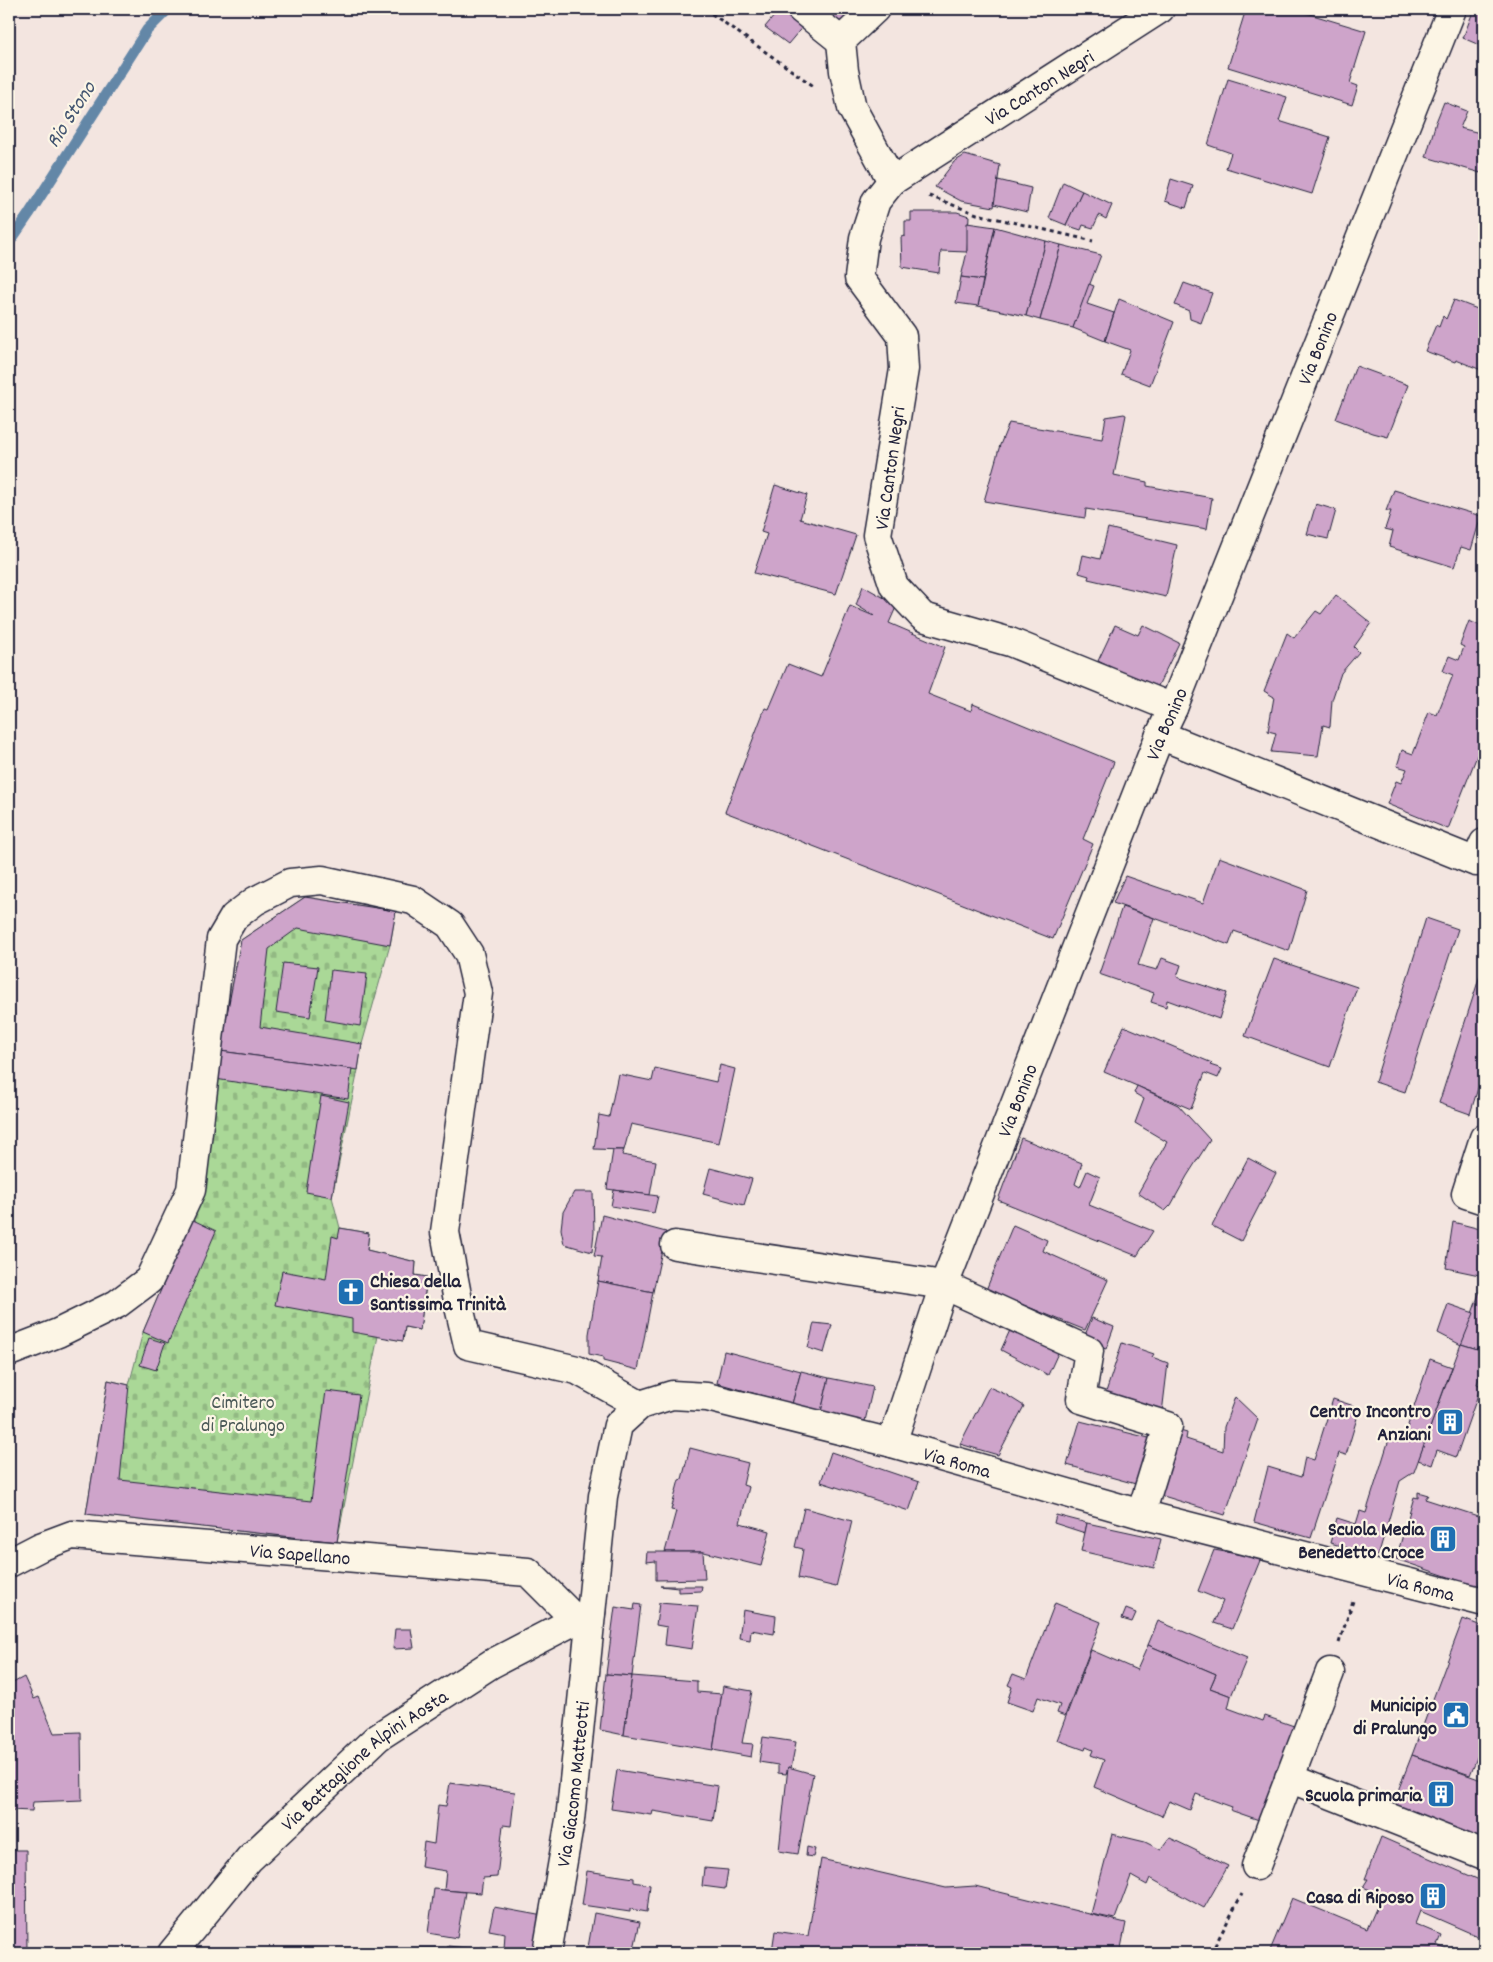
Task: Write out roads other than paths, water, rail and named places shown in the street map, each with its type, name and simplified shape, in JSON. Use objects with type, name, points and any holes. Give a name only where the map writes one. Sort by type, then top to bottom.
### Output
[{"type":"street","points":[[801,9],[841,40],[844,70],[852,108],[892,181]]},
{"type":"street","points":[[841,40],[875,9]]},
{"type":"street","name":"Via Canton Negri","points":[[1160,9],[892,181],[876,201],[864,238],[859,278],[902,336],[904,369],[877,535],[894,586],[924,616],[1010,642],[1173,708]]},
{"type":"street","name":"Via Bonino","points":[[892,1443],[944,1285],[1160,734],[1173,708],[1452,9]]},
{"type":"street","points":[[1160,734],[1476,862],[1484,843]]},
{"type":"street","points":[[9,1352],[58,1333],[117,1304],[149,1280],[191,1190],[221,939],[234,917],[255,901],[290,883],[322,880],[413,900],[450,925],[470,954],[478,992],[445,1232],[468,1345],[577,1370],[640,1405]]},
{"type":"street","points":[[1484,1138],[1466,1194],[1484,1200]]},
{"type":"street","points":[[675,1245],[944,1285],[1089,1351],[1081,1399],[1168,1426],[1141,1514]]},
{"type":"street","name":"Via Roma","points":[[584,1616],[618,1425],[640,1405],[672,1394],[707,1397],[892,1443],[1141,1514],[1484,1602]]},
{"type":"street","name":"Via Sapellano","points":[[9,1563],[40,1547],[72,1535],[528,1572],[584,1616]]},
{"type":"street","name":"Via Battaglione Alpini Aosta","points":[[172,1953],[249,1859],[378,1737],[492,1664],[584,1616]]},
{"type":"street","name":"Via Giacomo Matteotti","points":[[547,1953],[570,1820],[584,1616]]},
{"type":"street","points":[[1251,1878],[1330,1672]]},
{"type":"street","points":[[1290,1778],[1484,1855]]},
{"type":"waterway","name":"Rio Stono","points":[[9,243],[147,30],[168,9]]},
{"type":"place","name":"Chiesa della Santissima Trinità","points":[[351,1292]]},
{"type":"place","name":"Centro Incontro Anziani","points":[[1450,1422]]},
{"type":"place","name":"Scuola Media Benedetto Croce","points":[[1443,1539]]},
{"type":"place","name":"Municipio di Pralungo","points":[[1456,1715]]},
{"type":"place","name":"Scuola primaria","points":[[1441,1794]]},
{"type":"place","name":"Casa di Riposo","points":[[1433,1896]]},
{"type":"park label","name":"Cimitero di Pralungo","points":[[243,1412]]}]
